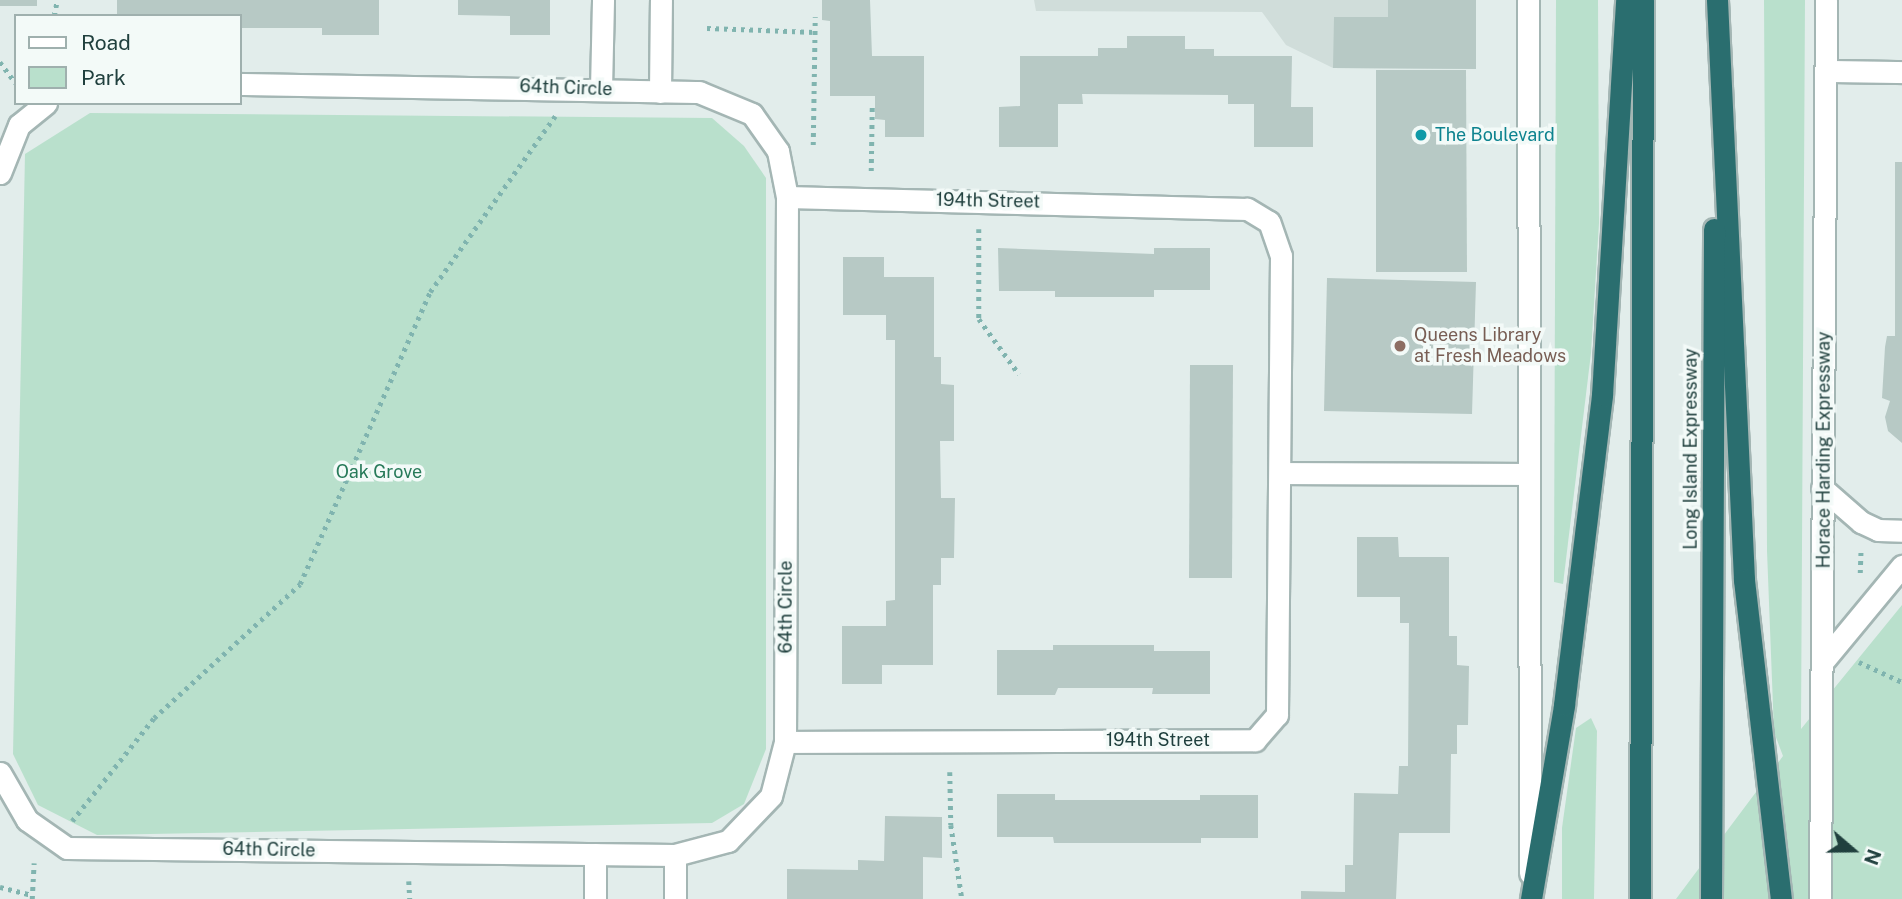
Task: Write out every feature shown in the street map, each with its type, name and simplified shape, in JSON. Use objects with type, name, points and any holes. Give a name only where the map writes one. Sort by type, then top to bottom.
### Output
[{"type":"highway","points":[[1530,899],[1564,705],[1602,396],[1626,0]]},
{"type":"highway","points":[[1640,899],[1643,0]]},
{"type":"highway","points":[[1716,0],[1744,580],[1780,899]]},
{"type":"highway","name":"Long Island Expressway","points":[[1712,899],[1716,0]]},
{"type":"street","points":[[601,89],[603,0]]},
{"type":"street","points":[[660,92],[661,0]]},
{"type":"street","points":[[1528,0],[1526,474],[1530,899]]},
{"type":"street","name":"Horace Harding Expressway","points":[[1820,899],[1825,659],[1822,488],[1826,0]]},
{"type":"street","points":[[1826,71],[1902,72]]},
{"type":"street","name":"64th Circle","points":[[0,773],[27,820],[67,848],[675,855],[728,841],[771,796],[785,742],[787,197],[778,151],[752,114],[699,92],[242,83]]},
{"type":"street","points":[[0,173],[19,125],[44,105]]},
{"type":"street","name":"194th Street","points":[[785,742],[1255,740],[1277,715],[1281,256],[1269,222],[1247,209],[787,197]]},
{"type":"street","points":[[1280,473],[1526,474]]},
{"type":"street","points":[[1822,488],[1861,522],[1878,530],[1902,531]]},
{"type":"street","points":[[1825,659],[1902,566]]},
{"type":"street","points":[[595,854],[595,899]]},
{"type":"street","points":[[675,855],[675,899]]},
{"type":"path","points":[[813,145],[815,17]]},
{"type":"path","points":[[706,28],[814,32]]},
{"type":"path","points":[[0,62],[14,80]]},
{"type":"path","points":[[871,171],[872,107]]},
{"type":"path","points":[[72,822],[154,718],[300,584],[430,292],[558,112]]},
{"type":"path","points":[[979,228],[979,319],[1019,374]]},
{"type":"path","points":[[1859,662],[1902,682]]},
{"type":"path","points":[[950,772],[951,825],[962,899]]},
{"type":"path","points":[[0,887],[32,897],[34,863]]},
{"type":"path","points":[[409,881],[410,899]]},
{"type":"shaded area","points":[[1034,0],[1476,0],[1476,69],[1333,68],[1286,45],[1262,12],[1036,11]]},
{"type":"green space","points":[[1556,0],[1598,0],[1599,223],[1591,353],[1563,584],[1554,582]]},
{"type":"green space","points":[[1764,0],[1805,0],[1801,729],[1902,605],[1902,899],[1676,899],[1783,756],[1774,732],[1767,551]]},
{"type":"green space","name":"Oak Grove","points":[[90,113],[712,118],[744,146],[766,178],[766,749],[744,804],[712,823],[97,835],[38,805],[13,754],[25,154]]},
{"type":"green space","points":[[1591,718],[1597,731],[1594,899],[1562,899],[1562,828],[1576,728]]},
{"type":"building","points":[[0,0],[37,0],[37,6],[0,6]]},
{"type":"building","points":[[117,0],[379,0],[379,35],[322,35],[322,28],[242,28],[242,14],[117,14]]},
{"type":"building","points":[[458,0],[550,0],[550,35],[510,35],[510,16],[458,15]]},
{"type":"building","points":[[822,0],[870,0],[872,56],[924,56],[924,137],[885,137],[885,120],[875,119],[875,96],[830,96],[830,21],[822,20]]},
{"type":"building","points":[[1388,0],[1476,0],[1476,69],[1333,68],[1334,17],[1388,17]]},
{"type":"building","points":[[1127,36],[1185,36],[1185,49],[1214,49],[1214,56],[1292,56],[1291,107],[1313,107],[1313,147],[1254,147],[1254,104],[1228,104],[1228,95],[1082,94],[1083,104],[1058,104],[1058,147],[999,147],[999,107],[1020,106],[1020,56],[1098,56],[1098,48],[1127,48]]},
{"type":"building","name":"The Boulevard","points":[[1376,70],[1466,70],[1467,272],[1376,272]]},
{"type":"building","points":[[1895,162],[1902,162],[1902,443],[1888,431],[1885,417],[1890,401],[1882,398],[1887,336],[1895,336]]},
{"type":"building","points":[[998,248],[1154,254],[1154,248],[1210,248],[1210,290],[1154,290],[1154,297],[1055,297],[1055,291],[999,291]]},
{"type":"building","points":[[843,257],[884,257],[884,277],[934,277],[934,357],[941,357],[941,384],[954,385],[954,441],[940,441],[941,498],[955,498],[954,558],[941,558],[941,585],[933,585],[933,665],[882,665],[882,684],[842,684],[842,626],[886,626],[886,601],[895,600],[895,340],[886,340],[886,315],[843,315]]},
{"type":"building","name":"Queens Library at Fresh Meadows","points":[[1327,278],[1476,282],[1472,414],[1324,411]]},
{"type":"building","points":[[1190,365],[1233,365],[1232,578],[1189,578]]},
{"type":"building","points":[[1357,537],[1398,537],[1399,557],[1449,557],[1449,636],[1457,636],[1457,665],[1469,666],[1468,725],[1457,725],[1457,754],[1451,754],[1450,833],[1399,833],[1396,899],[1301,899],[1301,891],[1345,892],[1345,865],[1353,865],[1354,793],[1398,794],[1399,766],[1408,766],[1409,623],[1400,623],[1400,597],[1357,597]]},
{"type":"building","points":[[1053,645],[1154,645],[1154,651],[1210,651],[1210,694],[1152,694],[1153,688],[1058,688],[1055,695],[997,695],[997,650],[1053,650]]},
{"type":"building","points":[[997,794],[1055,794],[1055,800],[1200,800],[1200,795],[1258,795],[1258,838],[1201,838],[1201,843],[1054,843],[1053,837],[997,837]]},
{"type":"building","points":[[885,816],[942,817],[942,858],[923,857],[923,899],[787,899],[787,869],[858,870],[858,860],[884,861]]},
{"type":"place","name":"The Boulevard","points":[[1421,135]]},
{"type":"place","name":"Queens Library at Fresh Meadows","points":[[1400,346]]}]
